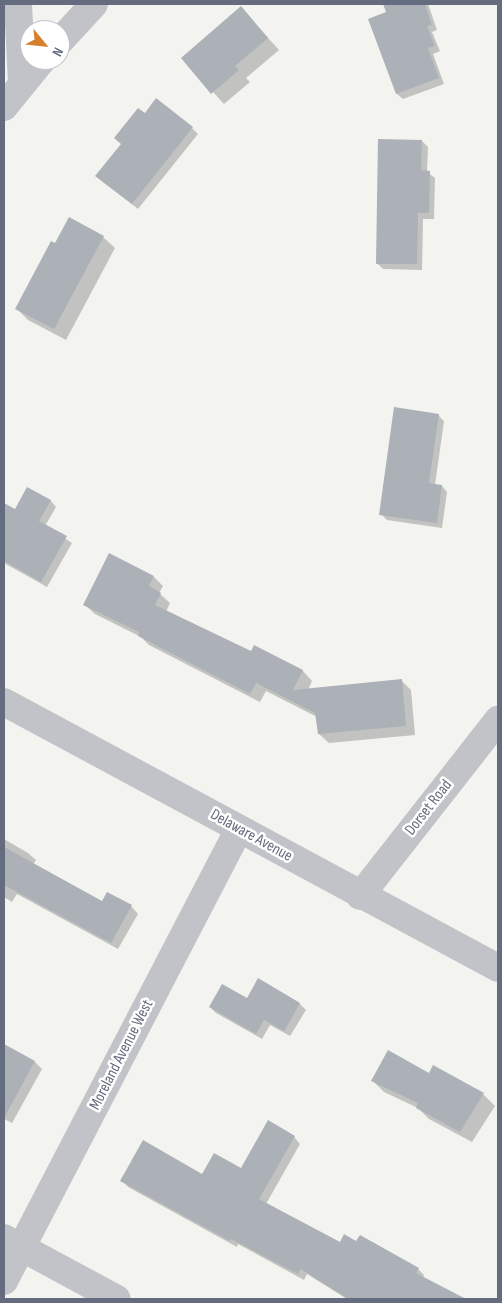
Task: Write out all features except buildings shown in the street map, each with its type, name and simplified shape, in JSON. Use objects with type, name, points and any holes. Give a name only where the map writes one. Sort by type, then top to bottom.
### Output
[{"type":"street","points":[[18,4],[22,82]]},
{"type":"street","points":[[70,30],[94,4]]},
{"type":"street","points":[[4,107],[33,70]]},
{"type":"street","name":"Delaware Avenue","points":[[4,702],[360,896],[498,968]]},
{"type":"street","name":"Dorset Road","points":[[360,896],[498,720]]},
{"type":"street","name":"Moreland Avenue West","points":[[4,1281],[13,1243],[239,829]]},
{"type":"street","points":[[13,1243],[117,1299]]}]
